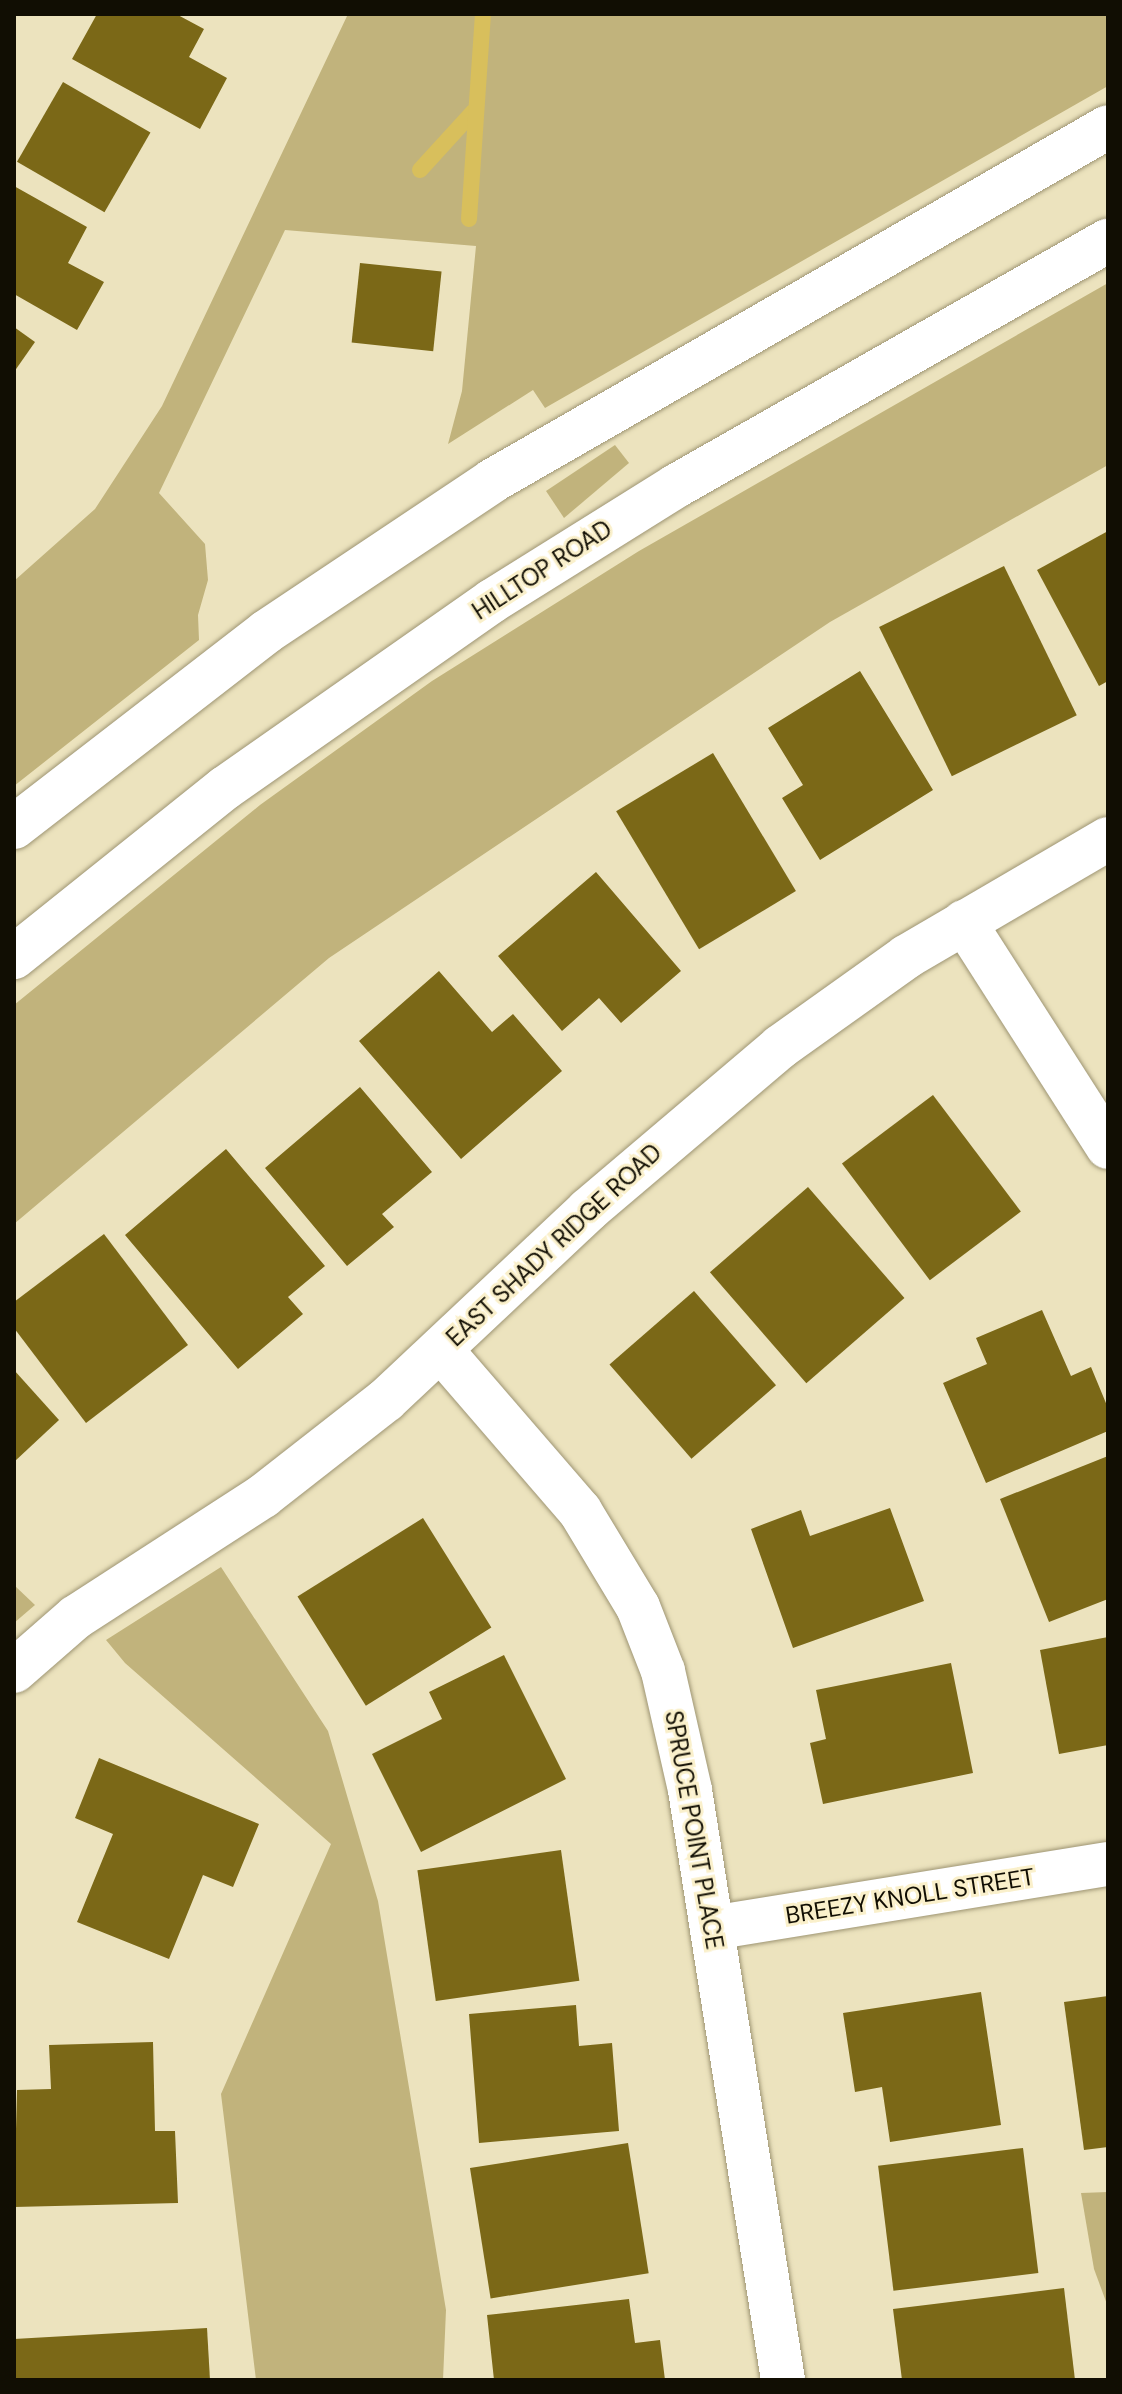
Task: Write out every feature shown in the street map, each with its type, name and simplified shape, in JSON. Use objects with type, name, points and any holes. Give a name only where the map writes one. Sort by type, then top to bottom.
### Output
[{"type":"street","points":[[14,827],[266,632],[492,481],[1108,127]]},
{"type":"street","name":"HILLTOP ROAD","points":[[14,957],[250,769],[492,601],[676,486],[1108,241]]},
{"type":"street","name":"EAST SHADY RIDGE ROAD","points":[[14,1671],[76,1617],[297,1471],[441,1350],[599,1200],[748,1073],[882,973],[1108,839]]},
{"type":"street","points":[[964,922],[1108,1147]]},
{"type":"street","name":"SPRUCE POINT PLACE","points":[[441,1350],[569,1496],[638,1607],[678,1727],[783,2380]]},
{"type":"street","name":"BREEZY KNOLL STREET","points":[[712,1928],[1108,1864]]},
{"type":"shaded area","points":[[348,14],[1108,14],[1108,86],[545,408],[533,390],[448,444],[462,391],[476,246],[285,230],[159,493],[205,544],[208,580],[198,615],[199,640],[14,786],[14,581],[95,509],[162,406]]},
{"type":"shaded area","points":[[1108,283],[1108,465],[830,622],[329,958],[14,1224],[14,1005],[260,805],[432,681],[639,551]]},
{"type":"shaded area","points":[[615,445],[629,463],[564,518],[546,491]]},
{"type":"shaded area","points":[[221,1567],[328,1731],[378,1901],[446,2310],[443,2380],[256,2380],[221,2094],[331,1844],[125,1663],[106,1640]]},
{"type":"shaded area","points":[[14,1585],[35,1605],[14,1623]]},
{"type":"shaded area","points":[[1108,2192],[1108,2307],[1094,2269],[1081,2193]]},
{"type":"building","points":[[97,14],[176,14],[204,29],[189,57],[227,78],[200,129],[72,59]]},
{"type":"building","points":[[63,82],[150,132],[104,212],[17,162]]},
{"type":"building","points":[[14,186],[87,227],[68,263],[104,282],[77,330],[14,294]]},
{"type":"building","points":[[360,263],[442,272],[433,351],[352,343]]},
{"type":"building","points":[[14,327],[35,342],[14,372]]},
{"type":"building","points":[[1108,531],[1108,681],[1099,686],[1037,570]]},
{"type":"building","points":[[1004,566],[1077,715],[952,776],[879,627]]},
{"type":"building","points":[[860,671],[933,790],[820,860],[782,798],[803,785],[768,728]]},
{"type":"building","points":[[713,753],[796,891],[699,949],[616,811]]},
{"type":"building","points":[[596,872],[681,971],[621,1023],[599,998],[562,1031],[498,956]]},
{"type":"building","points":[[439,971],[492,1032],[513,1014],[562,1071],[461,1159],[359,1041]]},
{"type":"building","points":[[360,1087],[432,1172],[382,1214],[394,1227],[347,1266],[265,1168]]},
{"type":"building","points":[[933,1095],[1021,1212],[930,1280],[842,1164]]},
{"type":"building","points":[[226,1149],[325,1266],[288,1297],[303,1314],[238,1369],[125,1235]]},
{"type":"building","points":[[808,1187],[904,1298],[806,1383],[710,1272]]},
{"type":"building","points":[[104,1234],[188,1345],[86,1423],[14,1328],[14,1302]]},
{"type":"building","points":[[694,1291],[776,1385],[691,1459],[609,1364]]},
{"type":"building","points":[[1042,1310],[1071,1376],[1091,1367],[1108,1408],[1108,1431],[986,1483],[943,1383],[987,1364],[976,1338]]},
{"type":"building","points":[[14,1370],[59,1420],[14,1462]]},
{"type":"building","points":[[1108,1456],[1108,1599],[1049,1622],[1000,1499]]},
{"type":"building","points":[[890,1508],[924,1601],[793,1648],[751,1529],[801,1510],[810,1536]]},
{"type":"building","points":[[423,1518],[491,1627],[366,1706],[297,1596]]},
{"type":"building","points":[[1108,1637],[1108,1745],[1059,1754],[1040,1650]]},
{"type":"building","points":[[504,1655],[566,1779],[421,1852],[372,1754],[442,1719],[429,1692]]},
{"type":"building","points":[[951,1663],[973,1773],[823,1804],[810,1743],[826,1739],[816,1690]]},
{"type":"building","points":[[99,1758],[259,1824],[233,1887],[203,1875],[169,1959],[77,1922],[113,1834],[75,1818]]},
{"type":"building","points":[[561,1850],[579,1981],[436,2001],[417,1870]]},
{"type":"building","points":[[981,1992],[1001,2125],[890,2142],[882,2087],[855,2092],[843,2013]]},
{"type":"building","points":[[1108,1996],[1108,2147],[1084,2150],[1064,2002]]},
{"type":"building","points":[[576,2005],[579,2046],[612,2043],[619,2131],[479,2143],[469,2014]]},
{"type":"building","points":[[153,2042],[155,2131],[175,2131],[178,2203],[14,2207],[17,2090],[51,2089],[49,2045]]},
{"type":"building","points":[[628,2143],[649,2273],[491,2298],[470,2168]]},
{"type":"building","points":[[1023,2148],[1038,2273],[893,2291],[878,2166]]},
{"type":"building","points":[[1064,2288],[1075,2380],[902,2380],[893,2309]]},
{"type":"building","points":[[629,2299],[635,2343],[660,2340],[665,2380],[494,2380],[487,2315]]},
{"type":"building","points":[[207,2328],[210,2380],[14,2380],[14,2339]]},
{"type":"waterway","points":[[469,219],[483,14]]},
{"type":"waterway","points":[[420,170],[473,112]]}]
